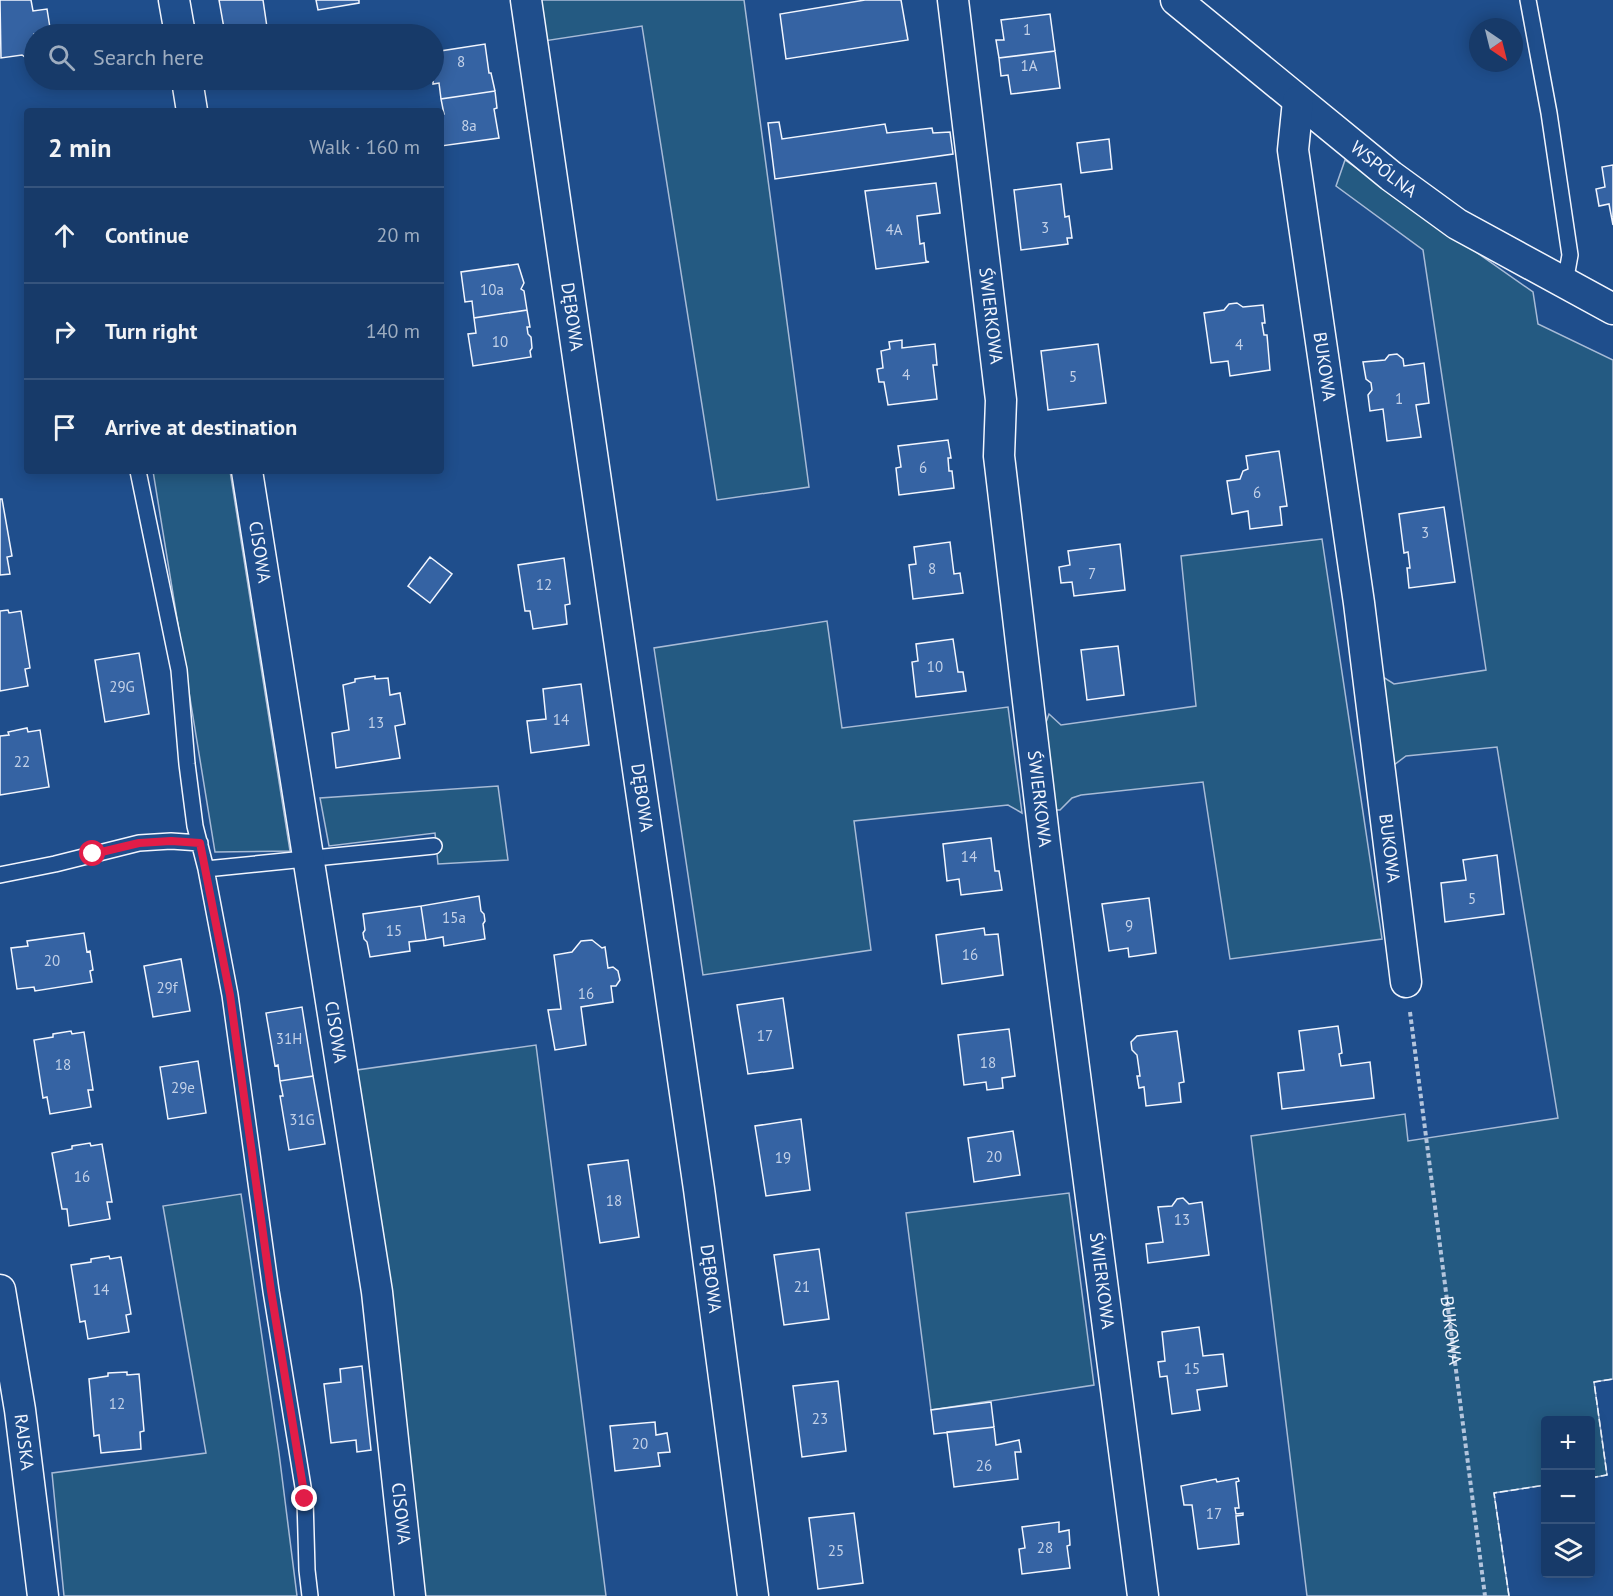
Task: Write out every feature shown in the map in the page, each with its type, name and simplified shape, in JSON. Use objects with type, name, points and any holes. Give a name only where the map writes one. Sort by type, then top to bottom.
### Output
[{"type":"street","points":[[174,0],[178,24]]},
{"type":"street","name":"DĘBOWA","points":[[526,0],[699,1189],[753,1596]]},
{"type":"street","name":"ŚWIERKOWA","points":[[953,0],[1001,400],[999,456],[1035,762],[1143,1596]]},
{"type":"street","name":"WSPÓLNA","points":[[1176,0],[1391,176],[1457,224],[1613,309]]},
{"type":"street","points":[[189,90],[192,108]]},
{"type":"street","name":"BUKOWA","points":[[1298,101],[1293,150],[1359,603],[1407,982]]},
{"type":"street","name":"CISOWA","points":[[247,474],[377,1292],[410,1596]]},
{"type":"street","name":"RAJSKA","points":[[0,1290],[20,1410],[43,1596]]},
{"type":"lane","points":[[1528,0],[1549,113],[1570,255],[1565,283]]},
{"type":"lane","points":[[139,474],[179,670],[195,826],[206,869],[230,995],[271,1291],[305,1499],[306,1570],[310,1596]]},
{"type":"lane","points":[[0,875],[139,843],[171,841],[200,843]]},
{"type":"lane","points":[[206,869],[434,846]]},
{"type":"path","name":"BUKOWA","points":[[1407,982],[1485,1596]]},
{"type":"shaded area","points":[[537,0],[744,0],[809,487],[717,500],[642,26],[544,41]]},
{"type":"shaded area","points":[[1345,160],[1533,292],[1538,324],[1613,360],[1613,1379],[1594,1382],[1607,1475],[1595,1477],[1595,1416],[1541,1416],[1541,1486],[1494,1493],[1509,1596],[1307,1596],[1251,1136],[1405,1114],[1408,1141],[1558,1118],[1497,747],[1406,756],[1394,765],[1380,675],[1394,684],[1486,670],[1423,250],[1336,186]]},
{"type":"shaded area","points":[[153,474],[230,474],[290,851],[215,852]]},
{"type":"shaded area","points":[[1322,539],[1382,939],[1230,959],[1203,782],[1081,795],[1072,798],[1060,810],[1053,810],[1044,728],[1049,714],[1061,725],[1196,706],[1181,556]]},
{"type":"shaded area","points":[[827,621],[842,728],[1008,707],[1022,813],[1008,805],[854,821],[871,950],[703,975],[654,648]]},
{"type":"shaded area","points":[[498,786],[508,860],[438,864],[435,833],[329,846],[320,798]]},
{"type":"shaded area","points":[[536,1045],[606,1596],[424,1596],[357,1070]]},
{"type":"shaded area","points":[[1069,1193],[1094,1385],[931,1410],[906,1213]]},
{"type":"shaded area","points":[[241,1194],[279,1453],[297,1596],[64,1596],[52,1473],[206,1453],[163,1206]]},
{"type":"building","points":[[0,0],[31,0],[33,11],[47,9],[49,24],[24,24],[24,56],[1,58]]},
{"type":"building","points":[[219,0],[263,0],[267,24],[223,24]]},
{"type":"building","points":[[316,0],[359,0],[359,3],[318,10]]},
{"type":"building","points":[[865,0],[901,0],[908,40],[786,59],[780,14]]},
{"type":"building","points":[[1050,14],[1055,51],[999,58],[996,40],[1004,40],[1001,20]]},
{"type":"building","points":[[485,44],[489,73],[491,73],[495,91],[441,99],[440,90],[444,90],[444,50]]},
{"type":"building","points":[[1055,51],[1060,88],[1011,94],[1008,75],[1001,76],[999,58]]},
{"type":"building","points":[[495,91],[497,108],[494,109],[499,138],[444,146],[444,108],[441,99]]},
{"type":"building","points":[[779,122],[782,139],[885,124],[887,133],[932,128],[933,133],[950,132],[953,154],[775,179],[768,123]]},
{"type":"building","points":[[1109,139],[1112,169],[1081,173],[1077,143]]},
{"type":"building","points":[[1613,165],[1613,225],[1609,204],[1599,206],[1596,189],[1605,187],[1602,167]]},
{"type":"building","points":[[936,183],[940,213],[917,216],[920,244],[924,243],[926,261],[929,262],[876,269],[865,191]]},
{"type":"building","points":[[1061,184],[1065,217],[1069,216],[1072,238],[1067,238],[1068,244],[1021,250],[1014,190]]},
{"type":"building","points":[[518,264],[524,283],[521,289],[524,291],[527,310],[474,318],[472,301],[465,302],[461,272]]},
{"type":"building","points":[[1237,303],[1243,307],[1263,305],[1265,323],[1262,323],[1264,335],[1267,335],[1270,370],[1230,376],[1228,361],[1211,363],[1204,313],[1224,310],[1229,304]]},
{"type":"building","points":[[527,310],[531,357],[473,366],[468,334],[476,333],[474,318]]},
{"type":"building","points":[[902,340],[902,348],[935,344],[937,365],[933,365],[937,399],[888,405],[884,382],[879,382],[877,369],[883,368],[881,351],[890,349],[889,342]]},
{"type":"building","points":[[1098,344],[1106,403],[1048,410],[1041,351]]},
{"type":"building","points":[[1397,354],[1403,359],[1404,366],[1424,363],[1429,403],[1416,405],[1421,437],[1387,441],[1383,409],[1370,411],[1368,395],[1372,390],[1371,383],[1366,379],[1363,362],[1385,360],[1389,355]]},
{"type":"building","points":[[948,440],[951,458],[948,458],[949,471],[952,471],[954,488],[899,495],[896,468],[901,467],[898,446]]},
{"type":"building","points":[[1279,451],[1287,506],[1280,507],[1282,525],[1250,529],[1248,511],[1232,514],[1227,481],[1240,479],[1243,471],[1248,469],[1246,456]]},
{"type":"building","points":[[0,499],[2,499],[12,556],[7,557],[10,574],[0,575]]},
{"type":"building","points":[[1444,507],[1455,582],[1409,588],[1408,552],[1404,553],[1399,514]]},
{"type":"building","points":[[950,542],[954,574],[960,573],[963,593],[913,599],[909,565],[916,564],[914,547]]},
{"type":"building","points":[[1120,544],[1125,590],[1074,596],[1072,582],[1061,583],[1059,567],[1070,565],[1068,551]]},
{"type":"building","points":[[430,557],[452,574],[430,603],[408,586]]},
{"type":"building","points":[[564,558],[570,604],[565,605],[567,624],[533,629],[530,611],[525,611],[518,565]]},
{"type":"building","points":[[8,610],[9,613],[21,611],[30,668],[25,669],[28,686],[0,691],[0,611]]},
{"type":"building","points":[[953,639],[958,672],[963,672],[966,691],[916,697],[912,662],[918,661],[916,644]]},
{"type":"building","points":[[1118,646],[1124,695],[1087,700],[1081,650]]},
{"type":"building","points":[[139,653],[149,714],[105,722],[95,660]]},
{"type":"building","points":[[375,676],[375,679],[388,678],[390,695],[400,693],[405,724],[395,726],[400,758],[336,768],[332,733],[349,730],[343,685],[355,682],[355,679]]},
{"type":"building","points":[[581,684],[589,745],[531,753],[527,721],[546,719],[543,689]]},
{"type":"building","points":[[27,728],[28,732],[40,730],[49,787],[0,795],[0,736]]},
{"type":"building","points":[[991,838],[995,871],[999,871],[1002,890],[961,895],[959,879],[947,881],[943,844]]},
{"type":"building","points":[[1497,855],[1504,914],[1445,922],[1441,883],[1466,880],[1463,860]]},
{"type":"building","points":[[479,896],[485,921],[483,924],[485,939],[444,946],[443,937],[426,940],[421,906]]},
{"type":"building","points":[[1149,898],[1156,953],[1129,957],[1128,948],[1109,951],[1102,904]]},
{"type":"building","points":[[421,906],[426,940],[409,942],[410,951],[370,957],[363,933],[365,930],[363,914]]},
{"type":"building","points":[[984,928],[985,935],[998,934],[1003,975],[942,984],[936,935]]},
{"type":"building","points":[[84,933],[87,952],[90,951],[92,982],[35,991],[34,987],[17,989],[11,948],[28,946],[27,941]]},
{"type":"building","points":[[592,940],[602,948],[605,947],[608,968],[613,967],[618,971],[620,980],[616,986],[611,986],[613,1002],[581,1007],[586,1045],[555,1050],[548,1010],[561,1009],[554,955],[572,952],[581,941]]},
{"type":"building","points":[[181,959],[190,1011],[153,1017],[144,966]]},
{"type":"building","points":[[783,998],[793,1068],[748,1074],[737,1005]]},
{"type":"building","points":[[302,1007],[313,1076],[280,1081],[278,1065],[275,1066],[266,1013]]},
{"type":"building","points":[[1338,1026],[1342,1053],[1339,1054],[1341,1066],[1370,1062],[1374,1098],[1282,1109],[1278,1073],[1304,1070],[1299,1031]]},
{"type":"building","points":[[1009,1029],[1015,1076],[1002,1078],[1003,1088],[987,1090],[986,1082],[964,1085],[958,1035]]},
{"type":"building","points":[[71,1031],[72,1034],[84,1032],[93,1090],[88,1090],[91,1107],[50,1114],[47,1097],[43,1098],[34,1040]]},
{"type":"building","points":[[1177,1031],[1184,1082],[1179,1083],[1181,1102],[1146,1106],[1144,1087],[1139,1088],[1137,1055],[1132,1050],[1131,1042],[1137,1036]]},
{"type":"building","points":[[198,1061],[206,1113],[168,1119],[160,1067]]},
{"type":"building","points":[[313,1076],[325,1144],[289,1150],[280,1096],[283,1096],[280,1081]]},
{"type":"building","points":[[801,1119],[810,1190],[766,1196],[755,1126]]},
{"type":"building","points":[[1013,1131],[1020,1175],[974,1182],[968,1138]]},
{"type":"building","points":[[90,1143],[91,1146],[102,1144],[112,1202],[107,1202],[110,1219],[69,1226],[67,1209],[62,1209],[52,1153]]},
{"type":"building","points":[[628,1160],[639,1237],[600,1243],[588,1165]]},
{"type":"building","points":[[1183,1198],[1189,1204],[1202,1202],[1209,1255],[1148,1263],[1146,1244],[1163,1242],[1158,1207],[1172,1206],[1177,1199]]},
{"type":"building","points":[[819,1249],[829,1319],[784,1325],[774,1255]]},
{"type":"building","points":[[109,1256],[110,1259],[121,1257],[131,1314],[126,1315],[129,1332],[88,1339],[85,1321],[80,1322],[71,1265]]},
{"type":"building","points":[[1199,1327],[1203,1356],[1223,1354],[1227,1386],[1197,1390],[1200,1410],[1172,1414],[1167,1376],[1160,1377],[1158,1362],[1165,1361],[1162,1332]]},
{"type":"building","points":[[362,1366],[371,1450],[357,1452],[356,1440],[331,1443],[324,1384],[341,1382],[340,1369]]},
{"type":"building","points":[[127,1372],[127,1375],[139,1374],[144,1431],[140,1432],[141,1449],[101,1453],[99,1435],[94,1436],[89,1379],[108,1376],[108,1373]]},
{"type":"building","points":[[838,1381],[846,1451],[802,1457],[793,1386]]},
{"type":"building","points":[[991,1402],[994,1427],[934,1434],[931,1410]]},
{"type":"building","points":[[655,1422],[656,1435],[667,1433],[670,1452],[658,1453],[660,1466],[615,1471],[610,1426]]},
{"type":"building","points":[[994,1427],[996,1445],[1019,1440],[1021,1452],[1015,1452],[1018,1479],[954,1487],[947,1432]]},
{"type":"building","points":[[1238,1478],[1239,1481],[1236,1482],[1239,1508],[1235,1508],[1236,1514],[1243,1513],[1243,1515],[1236,1516],[1239,1544],[1198,1549],[1192,1505],[1184,1505],[1181,1486],[1216,1479],[1217,1482]]},
{"type":"building","points":[[854,1513],[863,1583],[818,1589],[809,1518]]},
{"type":"building","points":[[1059,1522],[1059,1532],[1069,1530],[1070,1545],[1067,1546],[1070,1568],[1022,1574],[1019,1549],[1025,1548],[1022,1527]]},
{"type":"fence","points":[[1595,1477],[1607,1475],[1594,1382],[1613,1379]]},
{"type":"fence","points":[[1509,1596],[1494,1493],[1541,1486]]},
{"type":"route","points":[[93,854],[139,843],[171,841],[200,843],[230,995],[271,1291],[305,1499]]}]
